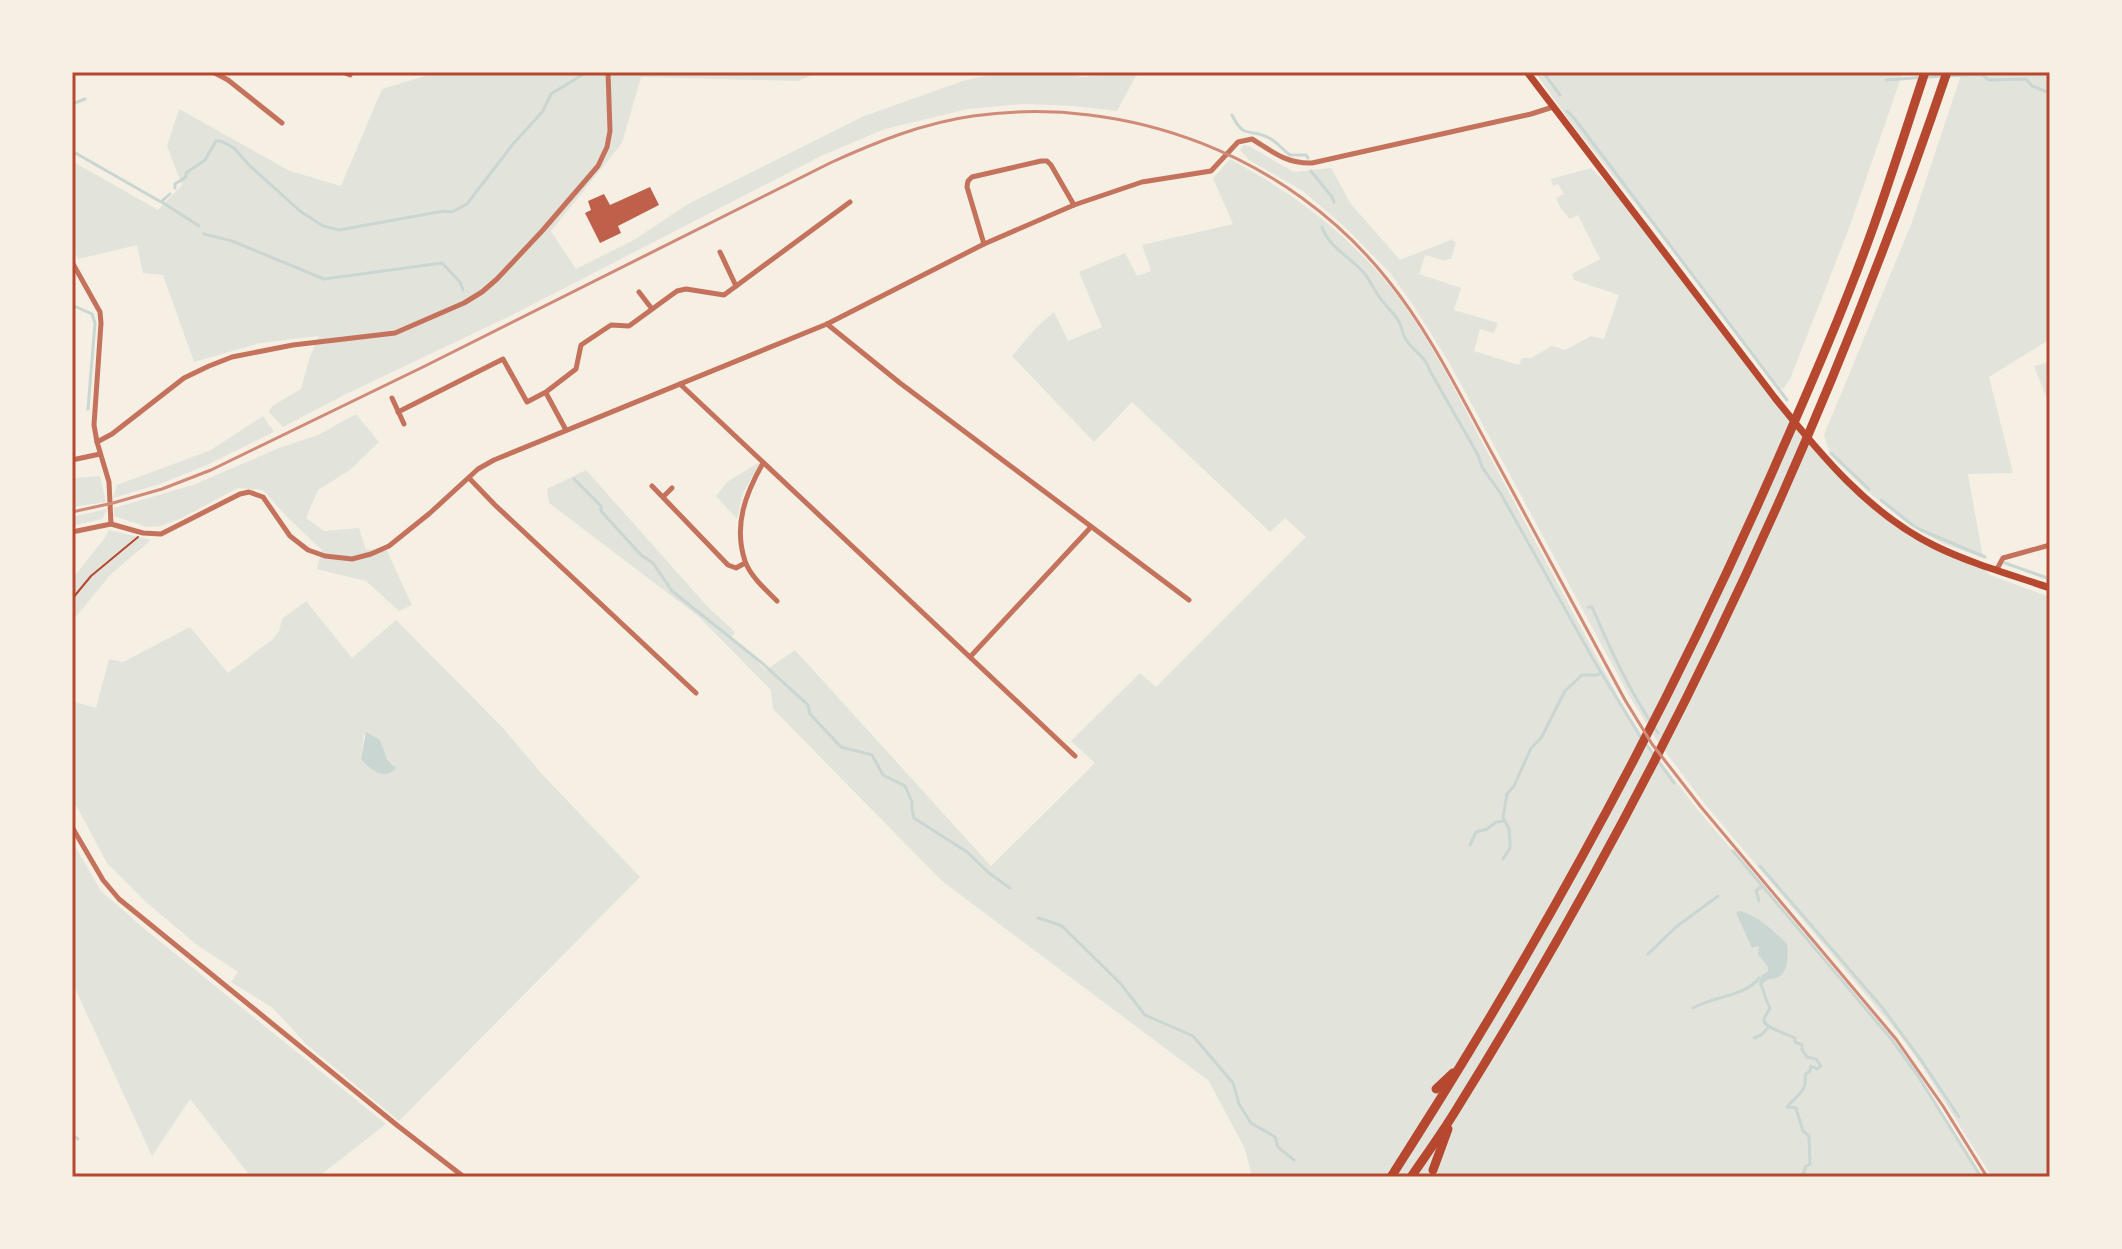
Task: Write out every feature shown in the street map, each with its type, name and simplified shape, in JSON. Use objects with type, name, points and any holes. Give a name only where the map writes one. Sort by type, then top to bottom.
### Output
[{"type":"highway","points":[[1391,1177],[1464,1063],[1572,875],[1644,742],[1697,635],[1804,399],[1873,227],[1925,72]]},
{"type":"highway","points":[[1411,1177],[1541,969],[1589,884],[1713,644],[1818,415],[1920,153],[1947,72]]},
{"type":"highway","points":[[1436,1089],[1464,1063]]},
{"type":"highway","points":[[1433,1170],[1455,1111]]},
{"type":"main road","points":[[1527,72],[1808,439],[1845,480],[1901,527],[1936,546],[2050,588]]},
{"type":"street","points":[[213,72],[228,80],[282,123]]},
{"type":"street","points":[[97,442],[112,434],[184,378],[232,357],[293,345],[395,333],[482,292],[543,230],[598,166],[610,131],[608,72]]},
{"type":"street","points":[[72,532],[111,524],[143,533],[161,534],[249,492],[263,497],[290,536],[308,550],[344,560],[360,558],[389,546],[415,527],[484,464],[827,324],[984,244],[1074,205],[1142,182],[1211,171],[1233,145],[1243,140],[1252,139],[1298,164],[1312,163],[1553,107]]},
{"type":"street","points":[[984,244],[967,187],[972,177],[1047,161],[1074,205]]},
{"type":"street","points":[[398,412],[503,359],[527,402],[576,369],[581,345],[611,325],[629,326],[677,291],[686,289],[724,295],[850,202]]},
{"type":"street","points":[[720,252],[736,286]]},
{"type":"street","points":[[72,262],[100,312],[94,425],[109,482],[111,524]]},
{"type":"street","points":[[639,292],[652,309]]},
{"type":"street","points":[[827,324],[900,383],[1189,600]]},
{"type":"street","points":[[680,384],[1075,756]]},
{"type":"street","points":[[546,392],[566,430]]},
{"type":"street","points":[[392,398],[404,424]]},
{"type":"street","points":[[72,460],[100,454]]},
{"type":"street","points":[[763,463],[742,510],[740,531],[745,563],[777,601]]},
{"type":"street","points":[[469,478],[696,693]]},
{"type":"street","points":[[652,486],[728,565],[736,568],[745,563]]},
{"type":"street","points":[[663,497],[672,488]]},
{"type":"street","points":[[970,657],[1091,527]]},
{"type":"street","points":[[1997,569],[2003,558],[2050,545]]},
{"type":"street","points":[[72,827],[103,880],[119,899],[464,1177]]},
{"type":"path","points":[[72,599],[91,576],[143,533]]},
{"type":"shaded area","points":[[438,72],[819,72],[798,81],[641,77],[622,143],[551,231],[576,269],[634,240],[688,204],[864,116],[963,81],[1000,72],[1057,72],[1082,77],[1138,72],[1117,111],[1025,104],[968,109],[885,129],[823,155],[514,314],[283,427],[269,412],[272,406],[301,389],[319,336],[260,343],[194,362],[163,275],[143,273],[137,245],[78,259],[72,248],[72,161],[158,210],[182,185],[167,146],[179,109],[290,171],[341,186],[382,89]]},
{"type":"shaded area","points":[[1535,72],[1903,72],[1848,231],[1790,379],[1783,389],[1776,387]]},
{"type":"shaded area","points":[[1962,72],[2050,72],[2050,339],[1989,377],[2013,473],[1968,474],[1983,558],[1944,544],[1913,527],[1868,492],[1831,456],[1824,435],[1912,222]]},
{"type":"shaded area","points":[[1244,145],[1294,172],[1331,168],[1351,204],[1400,260],[1453,239],[1456,242],[1451,259],[1446,261],[1425,255],[1419,274],[1461,288],[1454,310],[1498,323],[1494,333],[1480,329],[1474,351],[1519,365],[1522,358],[1531,358],[1552,346],[1565,350],[1591,336],[1604,339],[1619,295],[1574,280],[1572,274],[1600,259],[1578,215],[1570,219],[1561,209],[1556,198],[1564,194],[1558,184],[1553,186],[1551,179],[1591,168],[1638,215],[1816,449],[1901,527],[1976,562],[1990,575],[2050,597],[2050,1177],[1992,1177],[1899,1034],[1704,803],[1655,738],[1627,692],[1450,364],[1390,273],[1345,227],[1303,191],[1249,160],[1240,150]]},
{"type":"shaded area","points":[[1230,159],[1272,184],[1312,211],[1349,242],[1399,298],[1440,364],[1621,702],[1650,748],[1698,810],[1894,1040],[1983,1177],[1252,1177],[1245,1149],[1209,1081],[942,881],[773,709],[771,690],[698,616],[549,503],[547,489],[586,470],[707,606],[735,632],[732,637],[766,670],[795,650],[991,866],[1095,763],[1071,741],[1140,673],[1156,687],[1306,537],[1285,518],[1270,532],[1132,402],[1094,442],[1012,356],[1054,312],[1068,341],[1102,327],[1079,272],[1125,253],[1137,276],[1151,271],[1142,245],[1233,224],[1213,178]],"holes":[[[1739,915],[1786,955],[1787,962],[1763,982],[1759,978],[1768,971],[1768,967],[1761,958],[1760,946],[1753,948]]]},
{"type":"shaded area","points":[[2050,362],[2050,407],[2034,366]]},
{"type":"shaded area","points":[[356,414],[379,442],[350,470],[318,490],[306,518],[324,531],[359,528],[366,550],[385,547],[412,605],[399,611],[366,581],[317,569],[322,550],[263,490],[238,488],[161,526],[147,527],[114,516],[114,508],[193,485],[279,448],[318,435]]},
{"type":"shaded area","points":[[263,416],[274,432],[207,465],[113,498],[117,485],[211,450]]},
{"type":"shaded area","points":[[758,463],[743,493],[737,519],[716,496],[727,482]]},
{"type":"shaded area","points":[[100,476],[106,502],[72,507],[72,481],[75,478]]},
{"type":"shaded area","points":[[107,509],[102,519],[72,526],[72,517]]},
{"type":"shaded area","points":[[109,530],[151,540],[110,575],[74,619],[72,628],[72,579]]},
{"type":"shaded area","points":[[306,601],[352,658],[396,620],[502,727],[541,773],[640,877],[399,1121],[306,1044],[273,1008],[231,982],[238,972],[197,945],[146,902],[107,863],[72,798],[72,701],[96,708],[109,659],[123,662],[190,627],[228,673],[273,639],[282,619]],"holes":[[[364,735],[380,740],[385,756],[394,765],[381,774],[361,759]]]},
{"type":"shaded area","points":[[366,732],[380,740],[387,759],[396,768],[392,772],[382,774],[361,759]]},
{"type":"shaded area","points":[[72,841],[101,891],[386,1124],[318,1177],[251,1177],[190,1099],[152,1156],[72,982]]},
{"type":"shaded area","points":[[1740,911],[1760,920],[1787,944],[1784,972],[1761,985],[1761,976],[1768,971],[1768,967],[1758,954],[1759,946],[1752,948],[1736,913]]},
{"type":"building","points":[[650,187],[659,205],[618,226],[621,233],[600,243],[585,213],[591,210],[588,201],[604,194],[610,205]]},
{"type":"waterway","points":[[175,188],[186,173],[205,160],[216,141],[221,141],[234,148],[300,211],[323,226],[339,230],[452,212],[467,204],[543,111],[551,94],[587,72]]},
{"type":"waterway","points":[[1543,72],[1560,95]]},
{"type":"waterway","points":[[1949,76],[1981,74],[1989,80],[2026,79],[2032,86],[2050,93]]},
{"type":"waterway","points":[[1886,80],[1941,76]]},
{"type":"waterway","points":[[72,104],[85,99]]},
{"type":"waterway","points":[[1567,111],[1787,400]]},
{"type":"waterway","points":[[1232,115],[1244,131],[1269,138],[1290,155],[1306,155],[1308,158]]},
{"type":"waterway","points":[[72,151],[161,202],[170,194]]},
{"type":"waterway","points":[[1311,171],[1334,202]]},
{"type":"waterway","points":[[162,202],[199,226]]},
{"type":"waterway","points":[[1322,227],[1334,246],[1364,273],[1397,318],[1407,341],[1425,361],[1482,467],[1501,494],[1641,738]]},
{"type":"waterway","points":[[204,234],[232,241],[324,279],[442,263],[460,282],[463,290]]},
{"type":"waterway","points":[[72,305],[92,314],[95,323],[88,409]]},
{"type":"waterway","points":[[1831,453],[1869,489]]},
{"type":"waterway","points":[[574,479],[641,555],[653,563],[672,591],[762,663],[808,705],[810,714],[841,747],[872,755],[883,775],[905,786],[912,802],[914,818],[967,852],[1010,888]]},
{"type":"waterway","points":[[1881,500],[1921,530],[1985,557]]},
{"type":"waterway","points":[[2005,563],[2050,579]]},
{"type":"waterway","points":[[1588,607],[1592,607],[1622,672],[1658,733]]},
{"type":"waterway","points":[[1503,859],[1510,848],[1509,829],[1503,817],[1507,794],[1514,786],[1531,748],[1541,738],[1565,691],[1582,675],[1601,673]]},
{"type":"waterway","points":[[1646,744],[1674,783]]},
{"type":"waterway","points":[[1470,845],[1476,832],[1504,821]]},
{"type":"waterway","points":[[1733,851],[1892,1040],[1981,1177]]},
{"type":"waterway","points":[[1760,866],[1881,1006],[1959,1117]]},
{"type":"waterway","points":[[1759,901],[1756,891],[1762,886]]},
{"type":"waterway","points":[[1648,954],[1676,927],[1718,896]]},
{"type":"waterway","points":[[1038,918],[1064,928],[1120,983],[1145,1015],[1193,1036],[1233,1083],[1239,1104],[1251,1123],[1275,1137],[1278,1147],[1294,1160]]},
{"type":"waterway","points":[[1693,1008],[1746,989],[1759,978]]},
{"type":"waterway","points":[[1761,985],[1770,1008],[1765,1024],[1795,1038],[1807,1057],[1816,1059],[1821,1066],[1817,1069],[1811,1066],[1805,1075],[1803,1089],[1787,1107],[1796,1108],[1803,1131],[1809,1136],[1810,1164],[1799,1177]]},
{"type":"waterway","points":[[1754,1038],[1769,1027]]},
{"type":"waterway","points":[[72,1135],[78,1139]]},
{"type":"railway","points":[[72,512],[162,489],[211,470],[830,163],[900,134],[954,119],[1031,112],[1089,115],[1146,125],[1201,143],[1254,168],[1303,199],[1347,236],[1403,299],[1444,364],[1625,700],[1652,744],[1896,1039],[1987,1177]]}]
